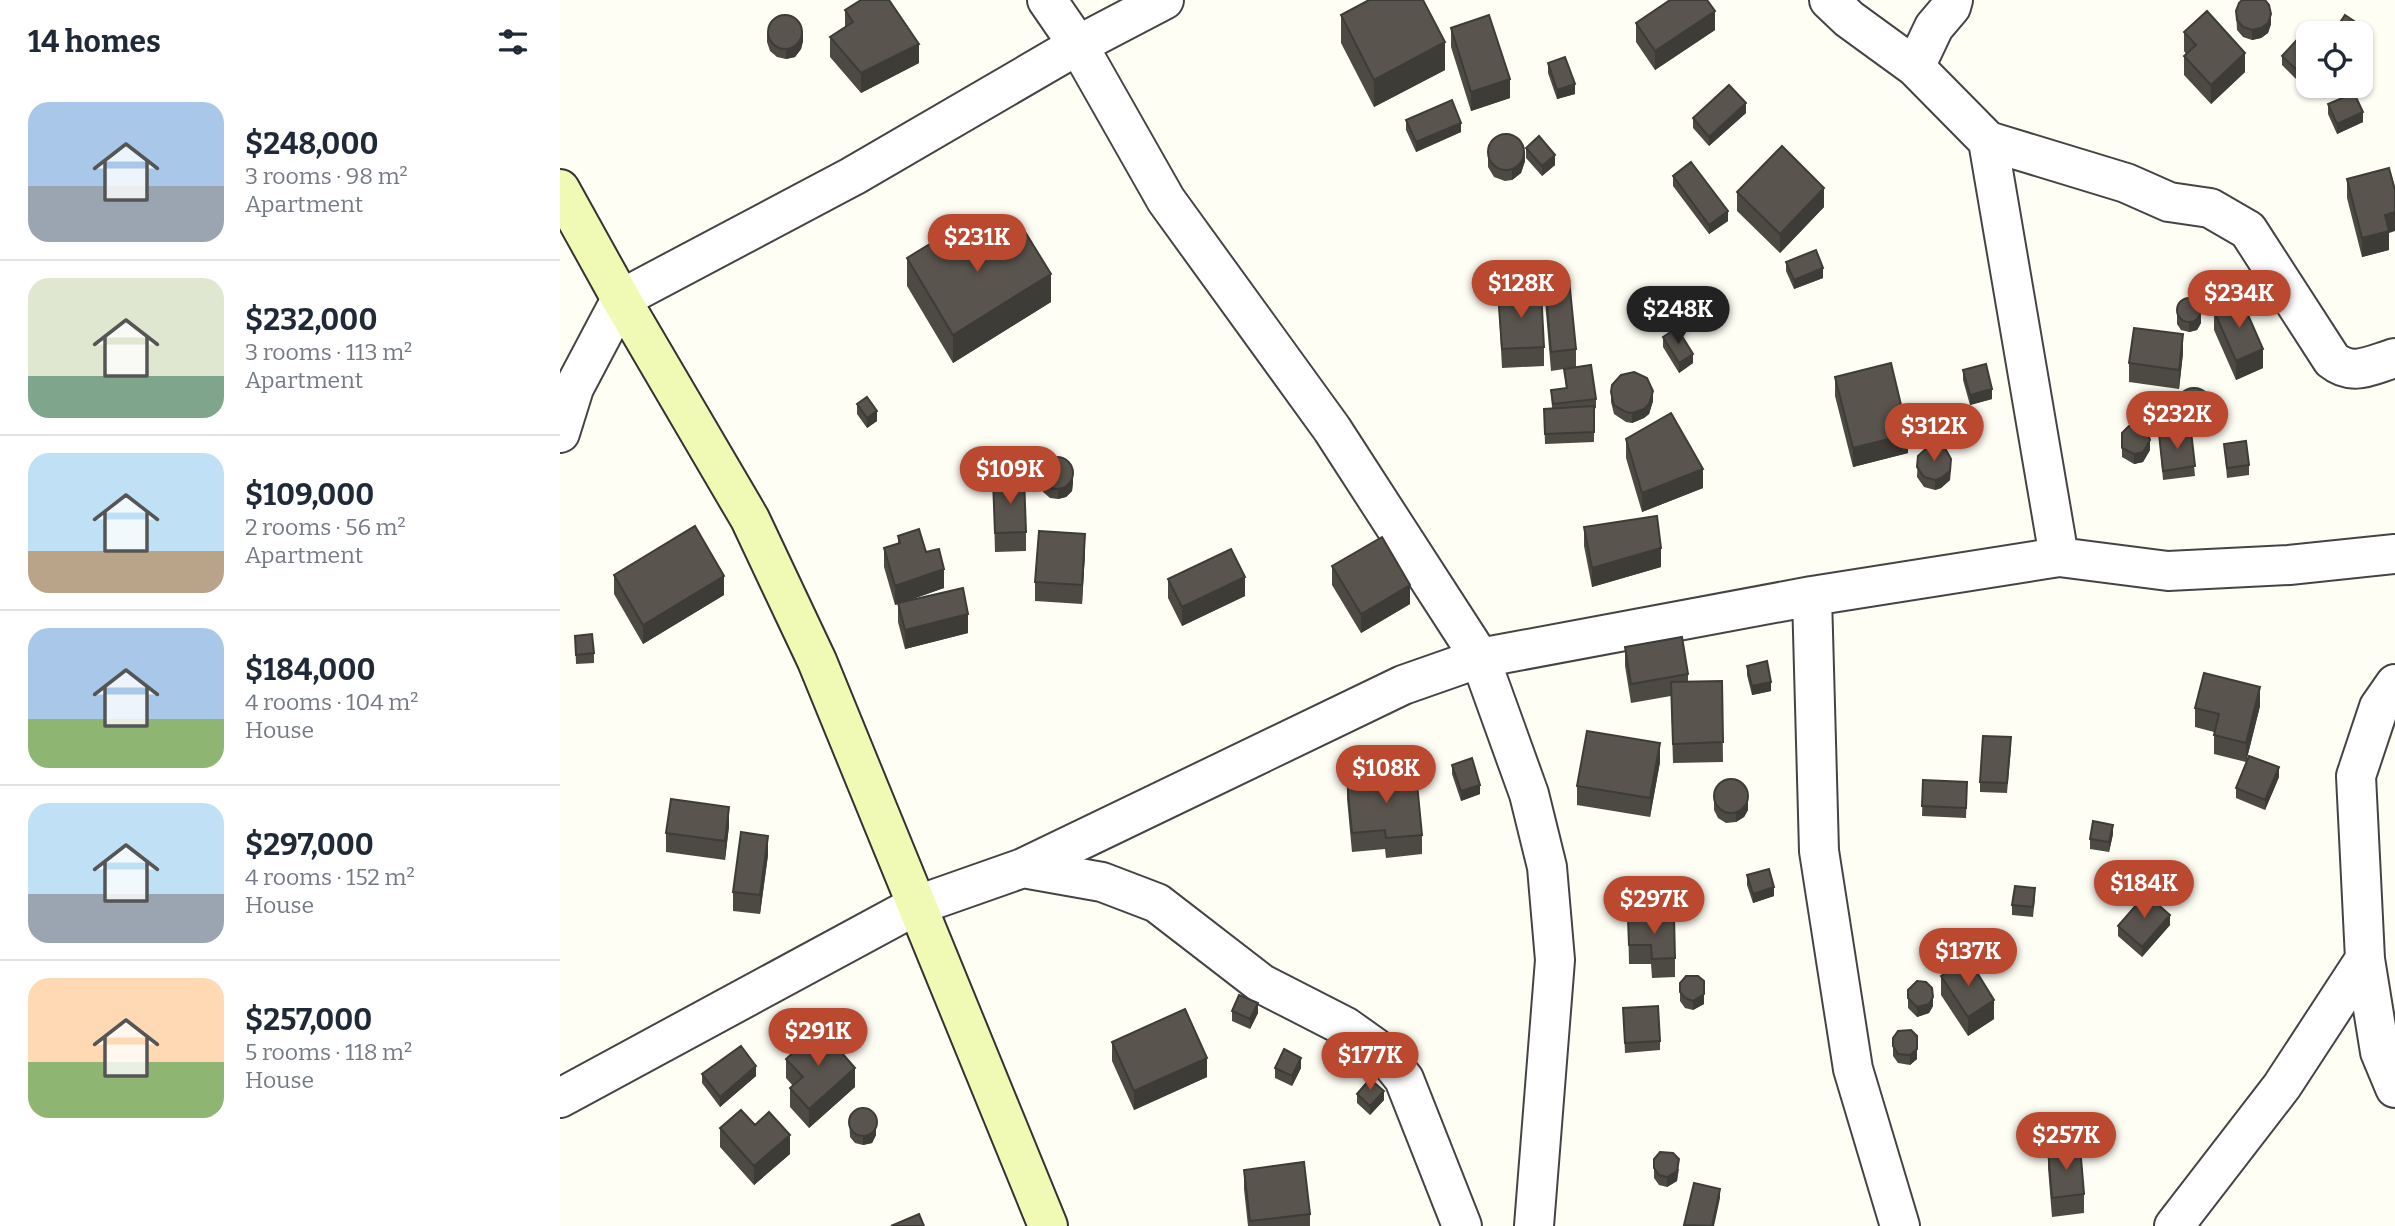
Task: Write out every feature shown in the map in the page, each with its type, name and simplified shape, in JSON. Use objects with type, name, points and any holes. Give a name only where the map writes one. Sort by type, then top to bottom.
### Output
[{"type":"street","points":[[1047,0],[1078,45],[1166,200],[1332,429],[1480,658],[1529,794],[1547,867],[1555,960],[1534,1226]]},
{"type":"street","points":[[560,432],[574,388],[621,299],[853,176],[1078,45],[1164,0]]},
{"type":"street","points":[[1829,0],[1849,19],[1915,67],[1988,141],[2126,183],[2169,202],[2210,208],[2248,230],[2332,360],[2344,369],[2354,370],[2395,358]]},
{"type":"street","points":[[1915,67],[1934,27],[1951,7],[1953,0]]},
{"type":"street","points":[[1988,141],[2059,556]]},
{"type":"street","points":[[560,189],[621,299],[751,519],[817,661],[1048,1226]]},
{"type":"street","points":[[560,1098],[915,905],[1023,868],[1403,685],[1480,658],[1812,597],[2059,556],[2168,571],[2289,565],[2395,554]]},
{"type":"street","points":[[1812,597],[1819,851],[1853,1069],[1899,1226]]},
{"type":"street","points":[[2395,684],[2379,707],[2356,776],[2365,959],[2380,1052],[2395,1088]]},
{"type":"street","points":[[1023,868],[1102,882],[1157,903],[1262,984],[1346,1027],[1384,1054],[1404,1079],[1462,1226]]},
{"type":"street","points":[[2174,1226],[2282,1086],[2365,959]]},
{"type":"building","points":[[861,0],[889,0],[919,44],[861,73],[830,37],[853,22],[845,10]]},
{"type":"building","points":[[1369,0],[1423,0],[1445,42],[1374,80],[1341,15]]},
{"type":"building","points":[[1670,0],[1707,0],[1715,11],[1655,51],[1636,23]]},
{"type":"building","points":[[2242,0],[2265,0],[2271,14],[2268,23],[2252,30],[2243,27],[2237,20],[2236,11]]},
{"type":"building","points":[[2207,11],[2245,53],[2211,85],[2184,56],[2196,45],[2184,32]]},
{"type":"building","points":[[785,15],[797,20],[802,32],[797,44],[785,49],[773,44],[768,32],[773,20]]},
{"type":"building","points":[[1489,15],[1510,79],[1471,92],[1451,28]]},
{"type":"building","points":[[2345,15],[2354,21],[2341,21]]},
{"type":"building","points":[[2296,41],[2296,69],[2282,56]]},
{"type":"building","points":[[1565,57],[1575,84],[1557,90],[1548,63]]},
{"type":"building","points":[[1729,85],[1746,103],[1709,137],[1693,118]]},
{"type":"building","points":[[2342,98],[2356,98],[2363,112],[2337,124],[2328,104]]},
{"type":"building","points":[[1452,100],[1461,123],[1416,142],[1406,120]]},
{"type":"building","points":[[1506,134],[1519,139],[1524,152],[1519,165],[1506,170],[1493,165],[1488,152],[1493,139]]},
{"type":"building","points":[[1539,136],[1555,155],[1542,166],[1526,148]]},
{"type":"building","points":[[1782,146],[1824,188],[1780,234],[1737,192]]},
{"type":"building","points":[[1691,162],[1728,211],[1709,225],[1673,176]]},
{"type":"building","points":[[2389,168],[2395,190],[2395,212],[2385,215],[2389,231],[2362,238],[2347,179]]},
{"type":"building","points":[[1019,222],[1051,274],[953,335],[907,258],[959,226],[974,250]]},
{"type":"building","points":[[1816,250],[1823,268],[1794,280],[1786,262]]},
{"type":"building","points":[[1569,279],[1576,349],[1551,352],[1545,282]]},
{"type":"building","points":[[1541,290],[1544,347],[1502,349],[1498,293]]},
{"type":"building","points":[[2184,298],[2194,298],[2201,305],[2201,315],[2194,322],[2184,322],[2177,315],[2177,305]]},
{"type":"building","points":[[2241,299],[2263,349],[2236,361],[2214,311]]},
{"type":"building","points":[[1677,328],[1693,354],[1679,363],[1663,337]]},
{"type":"building","points":[[2134,328],[2183,334],[2179,370],[2129,363]]},
{"type":"building","points":[[1891,363],[1908,434],[1853,448],[1835,377]]},
{"type":"building","points":[[1986,364],[1992,389],[1970,395],[1963,370]]},
{"type":"building","points":[[1591,365],[1596,399],[1553,404],[1551,390],[1567,388],[1564,369]]},
{"type":"building","points":[[1634,372],[1647,378],[1653,391],[1649,404],[1632,413],[1614,405],[1611,392],[1612,385],[1621,375]]},
{"type":"building","points":[[2194,388],[2207,393],[2212,406],[2207,419],[2194,424],[2181,419],[2176,406],[2181,393]]},
{"type":"building","points":[[867,397],[877,411],[867,418],[857,404]]},
{"type":"building","points":[[1594,406],[1594,432],[1545,434],[1544,409]]},
{"type":"building","points":[[1671,413],[1703,469],[1642,493],[1626,439]]},
{"type":"building","points":[[2139,425],[2147,431],[2150,440],[2143,452],[2134,454],[2122,448],[2122,433],[2129,426]]},
{"type":"building","points":[[2191,431],[2195,466],[2163,471],[2159,434]]},
{"type":"building","points":[[2246,441],[2249,465],[2227,468],[2224,444]]},
{"type":"building","points":[[1930,445],[1942,447],[1951,459],[1950,471],[1935,480],[1924,477],[1917,467],[1918,456]]},
{"type":"building","points":[[1057,457],[1068,462],[1073,473],[1068,484],[1057,489],[1046,484],[1041,473],[1046,462]]},
{"type":"building","points":[[1024,478],[1026,532],[995,533],[993,479]]},
{"type":"building","points":[[1657,516],[1661,548],[1592,568],[1584,527]]},
{"type":"building","points":[[695,526],[724,576],[643,625],[614,575]]},
{"type":"building","points":[[919,529],[926,552],[939,549],[944,569],[895,586],[884,548],[900,543],[898,536]]},
{"type":"building","points":[[1039,531],[1085,534],[1082,585],[1035,582]]},
{"type":"building","points":[[1382,537],[1410,585],[1361,614],[1332,566]]},
{"type":"building","points":[[1231,549],[1245,577],[1182,607],[1168,579]]},
{"type":"building","points":[[963,588],[968,614],[905,630],[898,603]]},
{"type":"building","points":[[592,634],[594,653],[576,655],[575,636]]},
{"type":"building","points":[[1682,637],[1688,674],[1631,684],[1625,647]]},
{"type":"building","points":[[1767,661],[1771,682],[1752,686],[1747,666]]},
{"type":"building","points":[[2204,673],[2260,687],[2246,743],[2214,735],[2219,714],[2195,708]]},
{"type":"building","points":[[1722,681],[1723,742],[1673,744],[1671,682]]},
{"type":"building","points":[[1587,731],[1660,743],[1650,798],[1577,786]]},
{"type":"building","points":[[1983,736],[2011,737],[2007,783],[1980,782]]},
{"type":"building","points":[[1399,751],[1407,754],[1410,762],[1407,770],[1399,773],[1391,770],[1388,762],[1391,754]]},
{"type":"building","points":[[2249,756],[2279,767],[2265,800],[2236,788]]},
{"type":"building","points":[[1472,758],[1480,785],[1461,791],[1452,765]]},
{"type":"building","points":[[1416,773],[1422,835],[1386,838],[1385,830],[1352,833],[1347,780]]},
{"type":"building","points":[[1731,779],[1743,784],[1748,796],[1743,808],[1731,813],[1719,808],[1714,796],[1719,784]]},
{"type":"building","points":[[1923,780],[1967,782],[1966,808],[1922,806]]},
{"type":"building","points":[[671,799],[729,807],[725,841],[666,833]]},
{"type":"building","points":[[2093,821],[2113,825],[2109,842],[2090,839]]},
{"type":"building","points":[[741,832],[768,836],[760,895],[733,892]]},
{"type":"building","points":[[1769,869],[1774,887],[1753,894],[1747,875]]},
{"type":"building","points":[[2015,886],[2035,888],[2033,907],[2012,905]]},
{"type":"building","points":[[2146,894],[2170,915],[2142,947],[2118,926]]},
{"type":"building","points":[[1674,917],[1675,958],[1652,959],[1651,945],[1629,945],[1628,919]]},
{"type":"building","points":[[1968,958],[1994,1000],[1968,1017],[1941,976]]},
{"type":"building","points":[[1686,976],[1698,976],[1704,981],[1704,994],[1693,1001],[1680,992],[1680,983]]},
{"type":"building","points":[[1917,981],[1926,982],[1932,988],[1933,997],[1929,1004],[1917,1007],[1908,998],[1908,990]]},
{"type":"building","points":[[1239,995],[1258,1003],[1250,1019],[1232,1011]]},
{"type":"building","points":[[1658,1006],[1660,1041],[1625,1043],[1623,1008]]},
{"type":"building","points":[[1185,1009],[1207,1058],[1134,1091],[1112,1042]]},
{"type":"building","points":[[820,1028],[855,1068],[809,1109],[790,1088],[803,1077],[786,1059]]},
{"type":"building","points":[[1911,1030],[1917,1036],[1917,1049],[1910,1055],[1898,1054],[1893,1046],[1893,1038],[1898,1031]]},
{"type":"building","points":[[741,1046],[756,1066],[720,1097],[702,1074]]},
{"type":"building","points":[[1284,1049],[1301,1058],[1292,1076],[1275,1068]]},
{"type":"building","points":[[1370,1079],[1384,1091],[1370,1106],[1357,1094]]},
{"type":"building","points":[[863,1108],[873,1112],[877,1122],[873,1132],[863,1136],[853,1132],[849,1122],[853,1112]]},
{"type":"building","points":[[741,1110],[755,1125],[769,1112],[790,1135],[754,1166],[720,1128]]},
{"type":"building","points":[[2080,1146],[2084,1194],[2052,1198],[2048,1149]]},
{"type":"building","points":[[1660,1152],[1673,1153],[1679,1159],[1677,1171],[1667,1177],[1659,1175],[1654,1168],[1654,1159]]},
{"type":"building","points":[[1304,1162],[1310,1214],[1250,1221],[1244,1170]]},
{"type":"building","points":[[1694,1183],[1720,1189],[1712,1226],[1684,1225]]},
{"type":"building","points":[[919,1214],[924,1226],[891,1226]]}]
